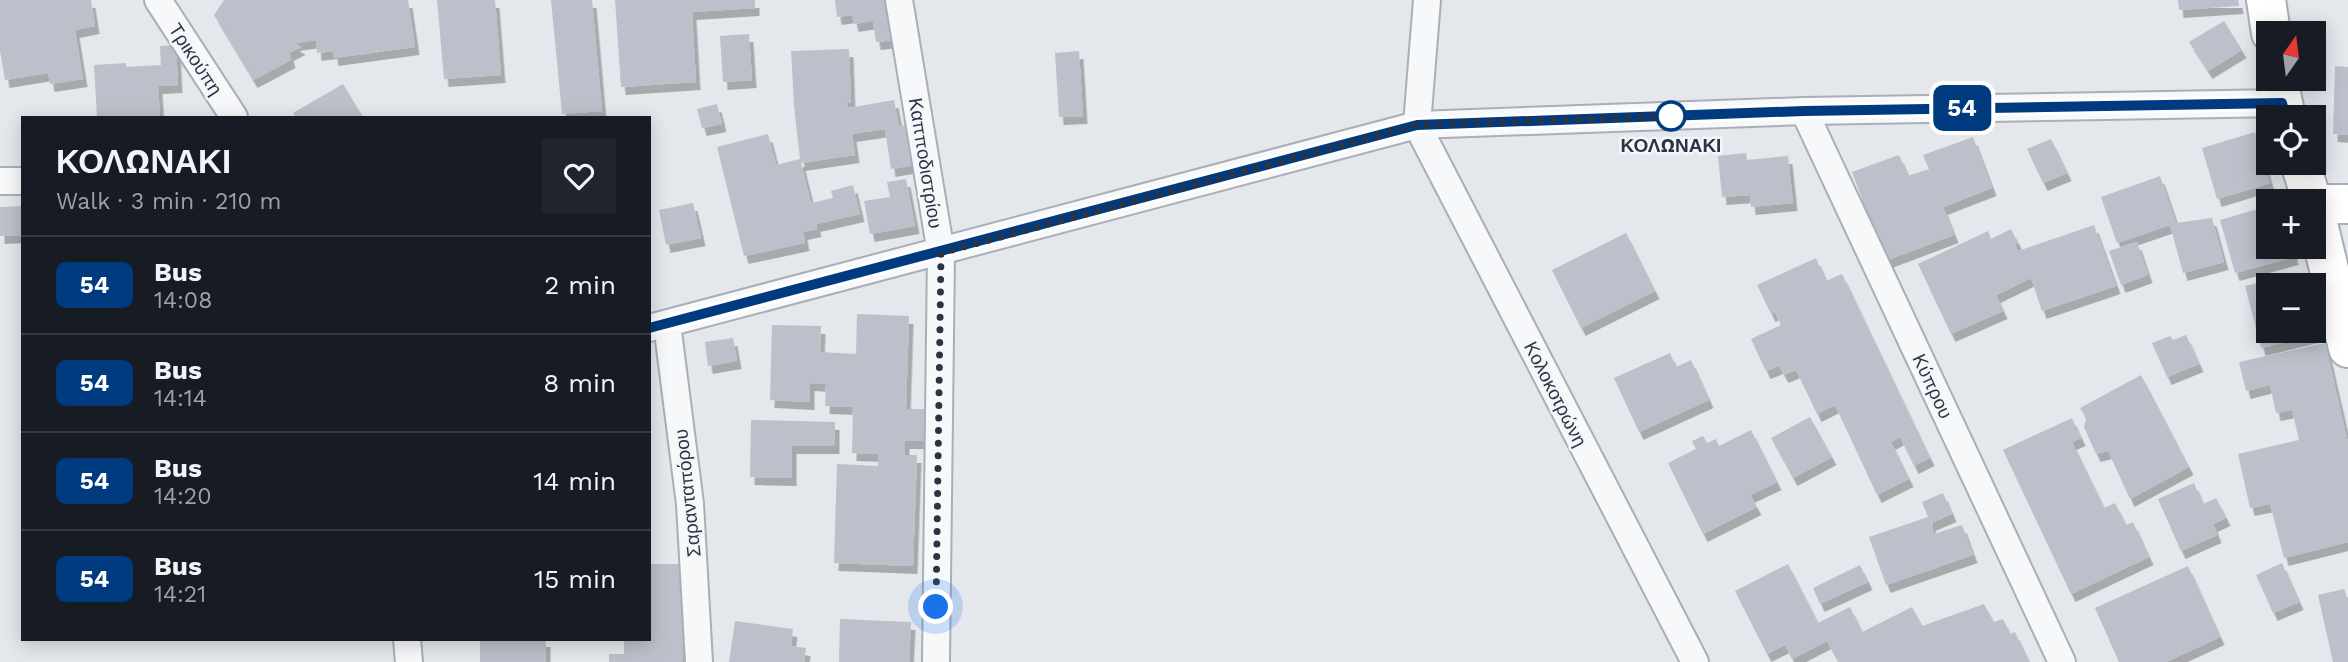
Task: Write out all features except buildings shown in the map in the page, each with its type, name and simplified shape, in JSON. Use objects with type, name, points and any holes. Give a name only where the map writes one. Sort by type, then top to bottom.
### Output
[{"type":"street","name":"Τρικούπη","points":[[158,0],[233,116]]},
{"type":"street","name":"Καπποδιστρίου","points":[[899,0],[941,253],[936,662]]},
{"type":"street","points":[[1417,125],[1427,0]]},
{"type":"street","points":[[2266,0],[2269,21]]},
{"type":"street","points":[[658,326],[1417,125],[1804,111],[2282,100]]},
{"type":"street","name":"Κύπρου","points":[[1804,111],[2062,662]]},
{"type":"street","name":"Κολοκοτρώνη","points":[[1417,125],[1695,662]]},
{"type":"street","points":[[0,181],[21,181]]},
{"type":"street","points":[[2326,204],[2348,204]]},
{"type":"street","points":[[2326,257],[2348,348]]},
{"type":"street","name":"Σαρανταπόρου","points":[[658,326],[690,504],[699,662]]},
{"type":"street","points":[[407,641],[409,662]]},
{"type":"bus line","name":"54","points":[[651,327],[941,253],[1417,125],[1804,111],[2283,105]]},
{"type":"place","name":"ΚΟΛΩΝΑΚΙ","points":[[1671,116]]},
{"type":"route","points":[[936,607],[941,253],[1417,125],[1671,116]]}]
